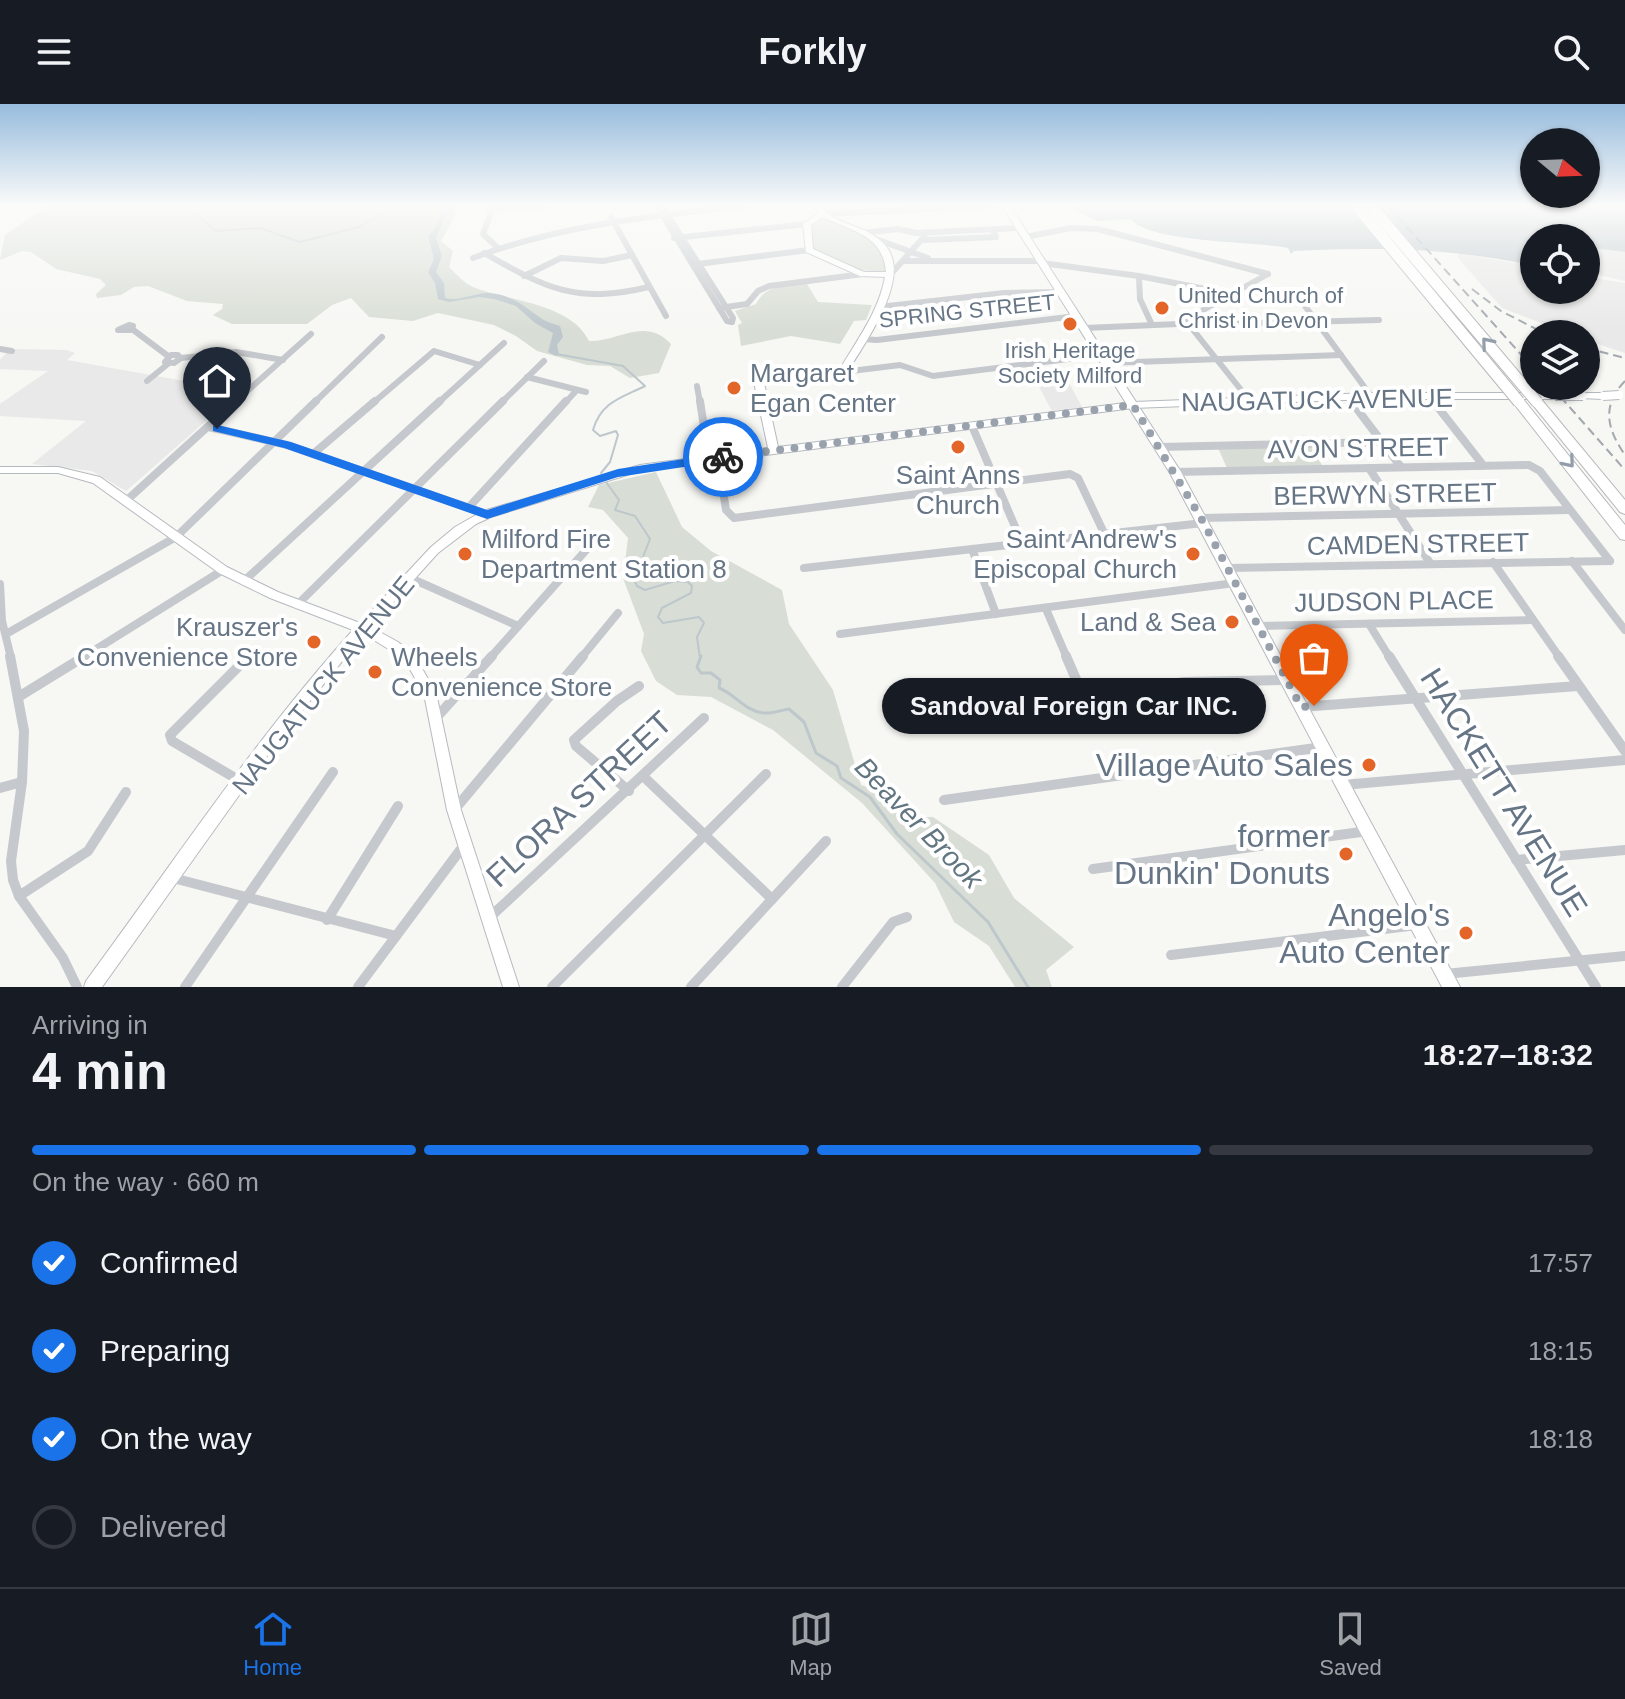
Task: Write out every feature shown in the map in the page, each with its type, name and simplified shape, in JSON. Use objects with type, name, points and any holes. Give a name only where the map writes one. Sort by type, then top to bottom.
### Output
[{"type":"highway","points":[[1391,247],[1625,535]]},
{"type":"highway","points":[[1406,247],[1625,509]]},
{"type":"main road","points":[[774,451],[758,386],[761,381],[843,372],[890,286],[889,254],[882,247]]},
{"type":"main road","points":[[1031,247],[1175,472],[1448,980]]},
{"type":"main road","points":[[809,250],[863,274],[890,275]]},
{"type":"main road","name":"NAUGATUCK AVENUE","points":[[92,987],[304,698],[408,577],[452,535],[487,514],[618,473],[1133,405],[1371,396],[1622,395]]},
{"type":"main road","points":[[0,470],[69,472],[102,483],[223,570],[297,605],[362,629],[394,646],[411,660],[427,684],[454,810],[511,987]]},
{"type":"street","points":[[473,258],[501,247]]},
{"type":"street","points":[[628,247],[666,316]]},
{"type":"street","points":[[684,247],[723,308],[749,303],[758,291],[769,286],[863,274]]},
{"type":"street","points":[[901,247],[929,258]]},
{"type":"street","points":[[890,275],[916,247]]},
{"type":"street","points":[[1167,247],[1268,274],[1188,320]]},
{"type":"street","points":[[695,264],[809,250]]},
{"type":"street","points":[[484,253],[524,276],[585,295],[649,287]]},
{"type":"street","points":[[524,276],[561,258],[599,261],[632,255]]},
{"type":"street","points":[[904,261],[929,258],[1000,263],[1041,262],[1139,276],[1231,294]]},
{"type":"street","points":[[836,277],[849,269]]},
{"type":"street","points":[[1139,276],[1140,299],[1152,325]]},
{"type":"street","points":[[879,307],[1004,293],[1060,292]]},
{"type":"street","points":[[1302,302],[1371,396]]},
{"type":"street","name":"SPRING STREET","points":[[861,339],[877,340],[1076,316]]},
{"type":"street","points":[[1188,320],[1250,401]]},
{"type":"street","points":[[1084,328],[1188,320],[1223,324],[1379,320]]},
{"type":"street","points":[[132,329],[168,360]]},
{"type":"street","points":[[127,500],[311,334]]},
{"type":"street","points":[[6,634],[176,537],[382,337]]},
{"type":"street","points":[[244,581],[504,343]]},
{"type":"street","points":[[0,349],[12,351]]},
{"type":"street","points":[[313,454],[434,351],[480,365]]},
{"type":"street","points":[[147,381],[168,360],[236,352],[283,360]]},
{"type":"street","points":[[843,372],[900,365],[924,376],[936,376],[1103,359],[1341,355]]},
{"type":"street","points":[[297,605],[544,361]]},
{"type":"street","points":[[527,377],[586,392]]},
{"type":"street","points":[[697,386],[726,510],[734,518],[1063,474],[1078,478],[1104,533]]},
{"type":"street","points":[[470,506],[576,391]]},
{"type":"street","points":[[1429,396],[1483,465]]},
{"type":"street","points":[[1348,397],[1401,467]]},
{"type":"street","points":[[972,426],[1022,543]]},
{"type":"street","points":[[209,427],[274,441],[487,514]]},
{"type":"street","points":[[1160,447],[1383,442]]},
{"type":"street","name":"AVON STREET","points":[[1175,472],[1525,465],[1540,471],[1570,510]]},
{"type":"street","points":[[1369,468],[1430,563]]},
{"type":"street","name":"BERWYN STREET","points":[[804,568],[1202,521],[1570,510]]},
{"type":"street","name":"CAMDEN STREET","points":[[1227,568],[1610,561],[1570,510]]},
{"type":"street","points":[[436,718],[595,540]]},
{"type":"street","points":[[972,549],[996,614]]},
{"type":"street","points":[[1572,561],[1625,630]]},
{"type":"street","points":[[1493,562],[1625,751]]},
{"type":"street","points":[[20,696],[223,570]]},
{"type":"street","points":[[408,577],[518,626]]},
{"type":"street","points":[[840,634],[1235,583]]},
{"type":"street","points":[[0,584],[25,743],[11,861],[13,880],[19,896],[63,958],[77,987]]},
{"type":"street","points":[[1046,609],[1082,693]]},
{"type":"street","points":[[454,810],[618,613]]},
{"type":"street","name":"JUDSON PLACE","points":[[1258,626],[1532,620]]},
{"type":"street","name":"HACKETT AVENUE","points":[[1369,624],[1596,987]]},
{"type":"street","points":[[241,664],[173,728],[170,735],[172,741],[242,783]]},
{"type":"street","points":[[910,712],[1186,682],[1286,680]]},
{"type":"street","points":[[629,791],[576,746],[574,740],[597,717],[639,686]]},
{"type":"street","points":[[1301,707],[1578,686]]},
{"type":"street","name":"FLORA STREET","points":[[489,918],[704,718]]},
{"type":"street","points":[[944,800],[1323,747]]},
{"type":"street","points":[[1343,785],[1625,760]]},
{"type":"street","points":[[185,987],[333,772]]},
{"type":"street","points":[[552,987],[766,774]]},
{"type":"street","points":[[644,777],[772,899]]},
{"type":"street","points":[[0,788],[22,782]]},
{"type":"street","points":[[19,896],[88,851],[126,792]]},
{"type":"street","points":[[327,920],[398,806]]},
{"type":"street","points":[[1093,869],[1368,831]]},
{"type":"street","points":[[691,987],[826,841]]},
{"type":"street","points":[[358,987],[464,845]]},
{"type":"street","points":[[1516,860],[1625,850]]},
{"type":"street","points":[[173,878],[396,936]]},
{"type":"street","points":[[842,987],[893,922],[907,917]]},
{"type":"street","points":[[1171,955],[1418,924]]},
{"type":"street","points":[[1448,980],[1625,956]]},
{"type":"shaded area","points":[[3,247],[448,247],[453,251],[449,267],[470,285],[537,305],[568,318],[589,341],[641,331],[661,336],[671,344],[659,373],[630,378],[610,366],[587,365],[537,351],[494,325],[438,313],[413,321],[369,317],[351,298],[332,305],[307,324],[232,324],[213,315],[222,309],[223,304],[187,301],[148,286],[134,287],[121,295],[97,298],[96,294],[106,285],[100,279],[56,269],[31,252],[22,251],[0,260]]},
{"type":"shaded area","points":[[431,247],[439,247],[442,256],[436,272],[444,283],[445,298],[490,293],[512,299],[542,319],[560,326],[563,337],[557,345],[559,354],[556,356],[548,352],[553,333],[535,323],[516,306],[479,297],[449,302],[438,299],[435,283],[428,272],[434,259]]},
{"type":"shaded area","points":[[813,247],[881,247],[885,251],[886,272],[858,270],[814,251]]},
{"type":"shaded area","points":[[1282,247],[1520,247],[1520,263],[1415,250],[1324,250],[1294,251],[1291,254],[1288,248]]},
{"type":"shaded area","points":[[1600,247],[1625,252],[1625,281],[1600,275]]},
{"type":"shaded area","points":[[1600,247],[1625,247],[1625,252],[1600,249]]},
{"type":"shaded area","points":[[1457,253],[1520,264],[1520,304],[1600,304],[1600,279],[1625,283],[1625,353],[1600,345],[1600,320],[1533,320],[1502,308]]},
{"type":"shaded area","points":[[807,284],[818,302],[872,305],[866,320],[854,321],[840,344],[791,336],[741,346],[738,325],[742,323],[735,311],[756,304],[771,289]]},
{"type":"shaded area","points":[[10,349],[66,350],[75,353],[67,360],[240,391],[126,491],[92,471],[32,464],[86,421],[0,416],[0,404],[48,371],[0,369],[0,360]]},
{"type":"shaded area","points":[[1068,381],[1082,407],[1052,411],[1038,385]]},
{"type":"shaded area","points":[[1311,446],[1323,467],[1227,468],[1218,448]]},
{"type":"shaded area","points":[[656,472],[682,527],[711,551],[782,590],[789,624],[833,690],[861,785],[897,797],[906,817],[933,817],[989,855],[1014,898],[1074,947],[1046,970],[1052,987],[1015,987],[989,946],[954,922],[935,883],[862,803],[773,730],[711,697],[677,695],[656,681],[641,651],[644,634],[623,578],[628,538],[603,510],[588,507],[599,485]]},
{"type":"waterway","points":[[556,354],[623,366],[645,386],[613,402],[601,413],[593,430],[600,436],[616,431],[618,435],[610,462],[601,473]]},
{"type":"waterway","name":"Beaver Brook","points":[[606,482],[619,500],[615,510],[635,516],[650,539],[634,580],[637,586],[645,590],[675,581],[688,582],[692,586],[691,593],[662,608],[658,617],[663,623],[699,617],[704,623],[697,637],[700,658]]},
{"type":"waterway","name":"Beaver Brook","points":[[701,656],[697,667],[701,673],[711,673],[720,680],[719,688],[745,706],[763,713],[789,709],[804,722],[816,753],[837,766],[841,778],[870,797],[897,834],[988,922],[1028,987]]},
{"type":"railway","points":[[1425,247],[1520,353]]},
{"type":"railway","points":[[1472,289],[1520,321]]},
{"type":"railway","points":[[1600,352],[1625,358]]},
{"type":"railway","points":[[1625,381],[1612,399],[1609,418],[1614,436],[1625,455]]},
{"type":"railway","points":[[1563,400],[1625,470]]},
{"type":"way so far","points":[[723,457],[1133,405],[1201,518],[1301,707],[1314,706]]},
{"type":"place","name":"United Church of Christ in Devon","points":[[1162,308]]},
{"type":"place","name":"Irish Heritage Society Milford","points":[[1070,324]]},
{"type":"place","name":"Margaret Egan Center","points":[[734,388]]},
{"type":"place","name":"Saint Anns Church","points":[[958,447]]},
{"type":"place","name":"Milford Fire Department Station 8","points":[[465,554]]},
{"type":"place","name":"Saint Andrew's Episcopal Church","points":[[1193,554]]},
{"type":"place","name":"Land & Sea","points":[[1232,622]]},
{"type":"place","name":"Krauszer's Convenience Store","points":[[314,642]]},
{"type":"place","name":"Wheels Convenience Store","points":[[375,672]]},
{"type":"place","name":"Sandoval Foreign Car INC.","points":[[1314,706]]},
{"type":"place","name":"Village Auto Sales","points":[[1369,765]]},
{"type":"place","name":"former Dunkin' Donuts","points":[[1346,854]]},
{"type":"place","name":"Angelo's Auto Center","points":[[1466,933]]},
{"type":"route","points":[[217,429],[287,445],[487,514],[618,473],[723,457]]}]
